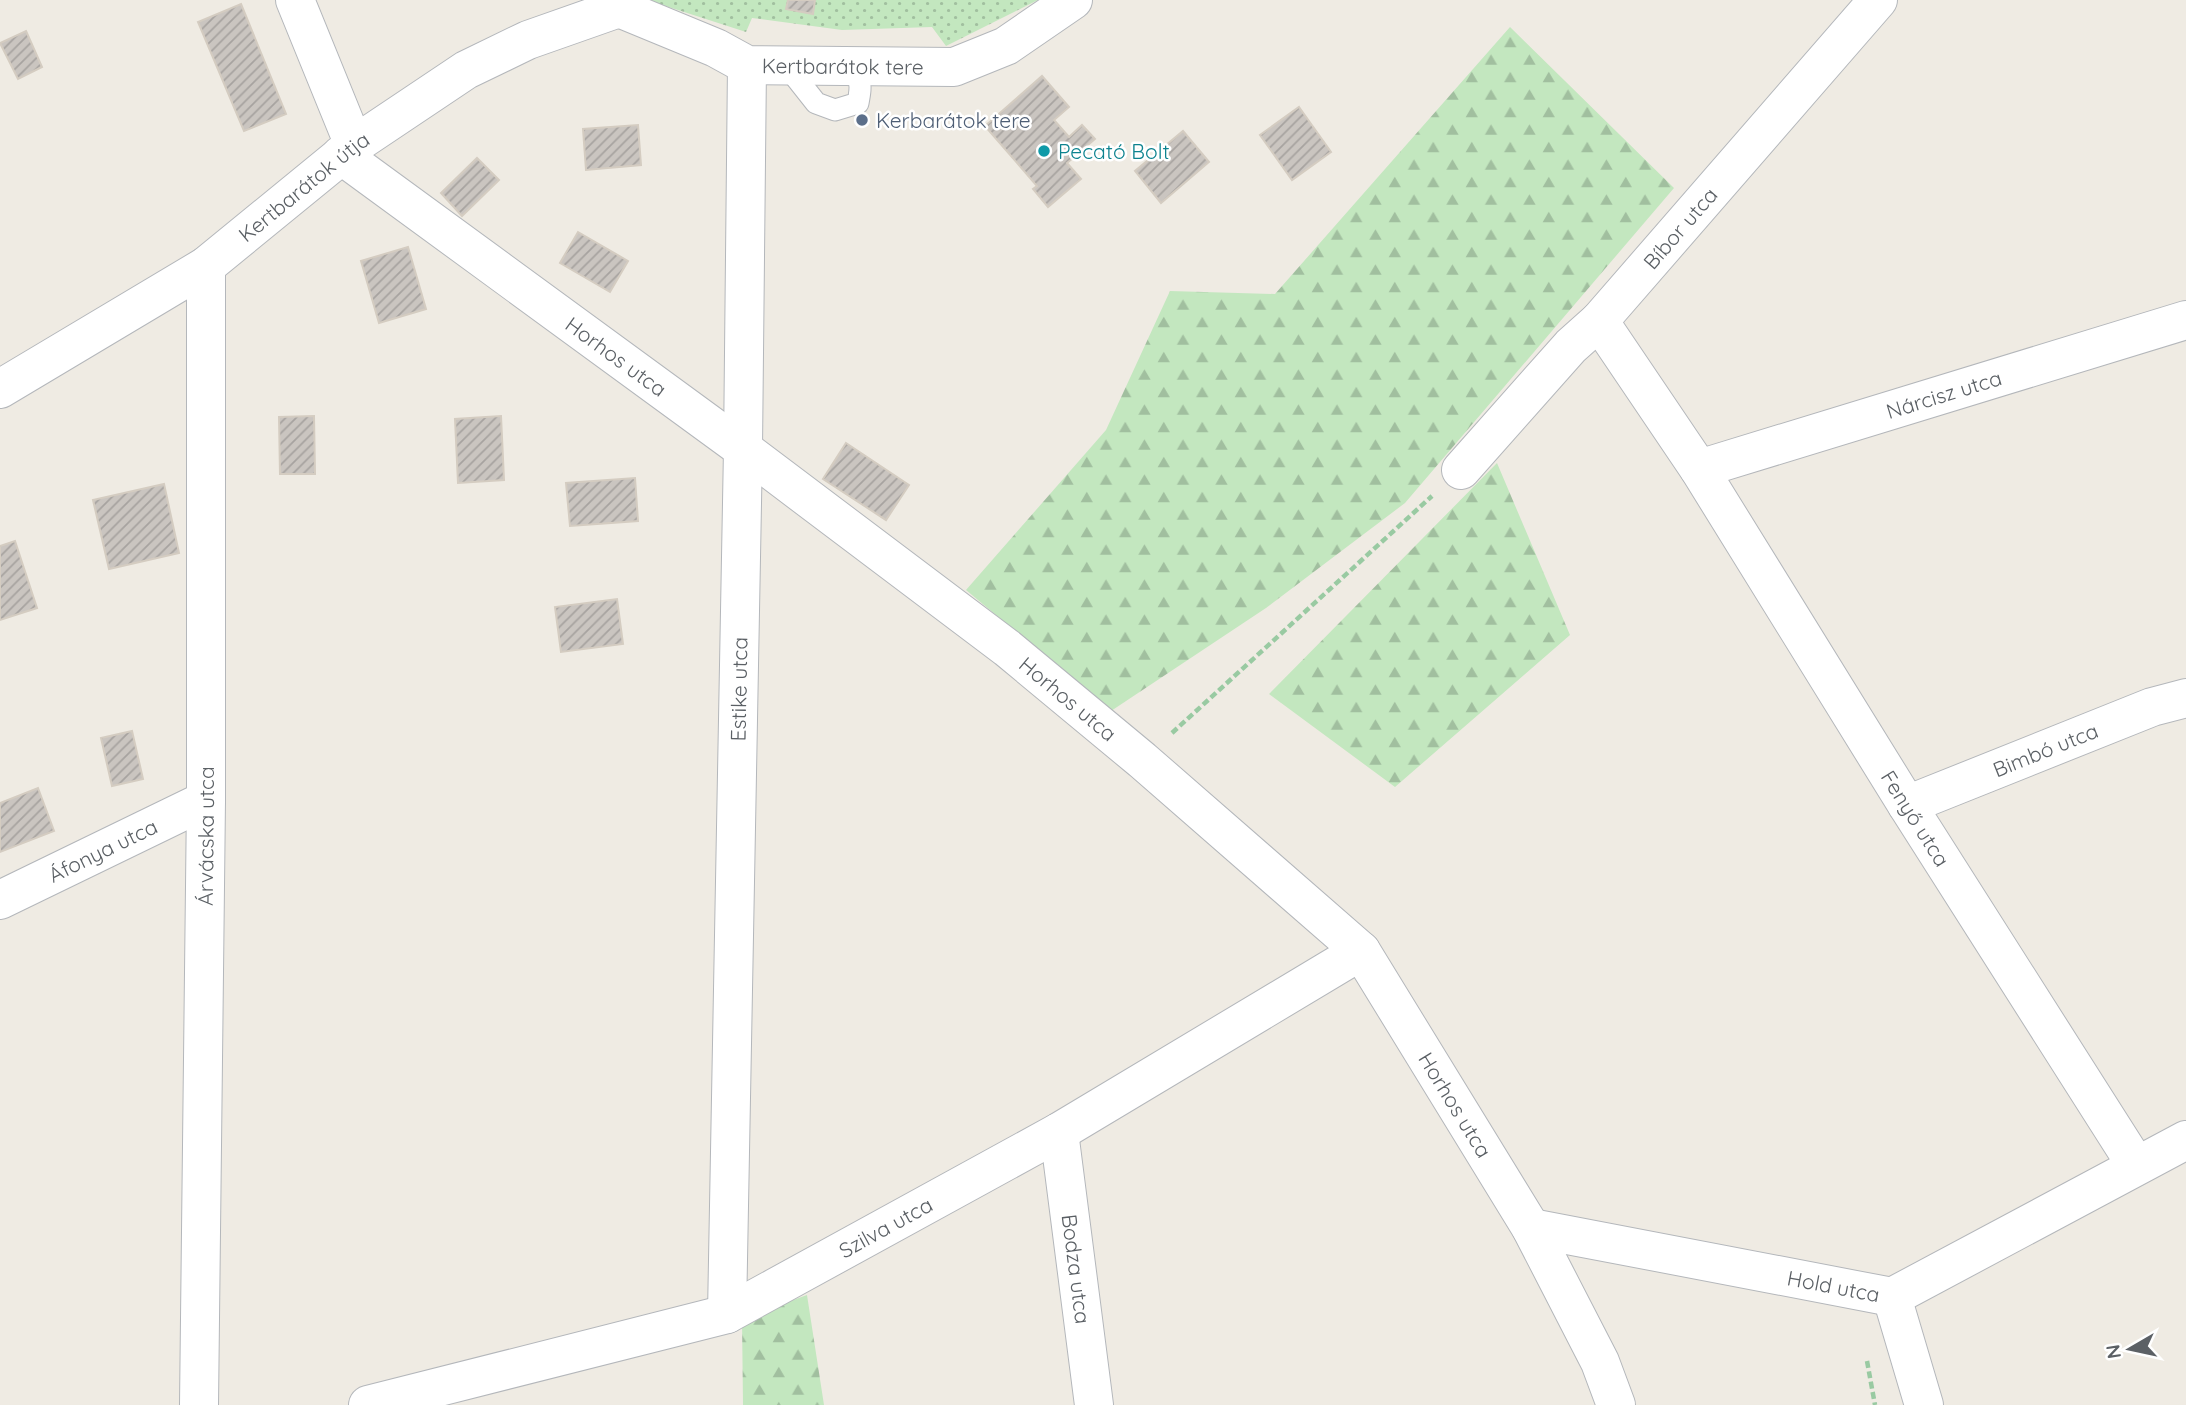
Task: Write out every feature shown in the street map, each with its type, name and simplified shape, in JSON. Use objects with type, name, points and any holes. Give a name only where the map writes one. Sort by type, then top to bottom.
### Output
[{"type":"street","points":[[295,0],[348,150]]},
{"type":"street","name":"Kertbarátok tere","points":[[618,4],[716,48],[747,65],[954,67],[1006,46],[1073,0]]},
{"type":"street","name":"Bíbor utca","points":[[1461,470],[1571,346],[1599,321],[1878,0]]},
{"type":"street","name":"Kertbarátok útja","points":[[0,389],[206,266],[348,150],[466,70],[528,40],[618,4]]},
{"type":"street","name":"Estike utca","points":[[727,1314],[743,449],[747,65]]},
{"type":"street","name":"Horhos utca","points":[[348,150],[1007,648],[1142,760],[1361,951],[1531,1228],[1600,1362],[1616,1405]]},
{"type":"street","name":"Árvácska utca","points":[[199,1405],[206,800],[206,266]]},
{"type":"street","name":"Nárcisz utca","points":[[1699,469],[2186,320]]},
{"type":"street","points":[[1599,321],[1699,469]]},
{"type":"street","name":"Fenyő utca","points":[[1699,469],[1907,805],[2136,1166]]},
{"type":"street","name":"Bimbó utca","points":[[1907,805],[2152,707],[2186,698]]},
{"type":"street","name":"Áfonya utca","points":[[0,900],[206,800]]},
{"type":"street","name":"Szilva utca","points":[[368,1405],[427,1398],[727,1314],[1059,1132],[1361,951]]},
{"type":"street","name":"Bodza utca","points":[[1059,1132],[1094,1405]]},
{"type":"street","name":"Hold utca","points":[[1531,1228],[1892,1297],[2186,1140]]},
{"type":"street","points":[[1892,1297],[1924,1405]]},
{"type":"path","points":[[1142,760],[1461,470]]},
{"type":"green space","points":[[647,0],[1038,0],[946,46],[932,27],[842,30],[752,18],[746,32]]},
{"type":"green space","points":[[1510,27],[1674,188],[1405,503],[1266,608],[1111,711],[966,590],[1106,430],[1170,291],[1275,294]]},
{"type":"green space","points":[[1497,463],[1570,635],[1395,787],[1269,694]]},
{"type":"green space","points":[[807,1295],[824,1405],[743,1405],[742,1319]]},
{"type":"building","points":[[788,0],[815,0],[813,14],[786,9]]},
{"type":"building","points":[[241,4],[286,114],[244,131],[198,22]]},
{"type":"building","points":[[26,31],[42,67],[18,79],[0,43]]},
{"type":"building","name":"Pecató Bolt","points":[[1042,76],[1069,107],[1054,120],[1069,137],[1082,125],[1095,139],[1067,163],[1081,179],[1048,207],[1033,189],[1037,186],[985,126]]},
{"type":"building","points":[[1299,107],[1331,152],[1292,180],[1260,135]]},
{"type":"building","points":[[638,125],[641,165],[586,170],[583,129]]},
{"type":"building","points":[[1183,131],[1209,162],[1161,203],[1135,171]]},
{"type":"building","points":[[477,158],[499,180],[462,216],[441,193]]},
{"type":"building","points":[[578,232],[628,261],[610,292],[560,263]]},
{"type":"building","points":[[408,247],[426,309],[379,323],[361,261]]},
{"type":"building","points":[[314,416],[315,474],[280,474],[279,417]]},
{"type":"building","points":[[501,416],[504,480],[458,483],[455,419]]},
{"type":"building","points":[[846,443],[909,485],[886,520],[823,479]]},
{"type":"building","points":[[635,478],[638,521],[570,526],[566,483]]},
{"type":"building","points":[[164,484],[179,553],[109,569],[93,500]]},
{"type":"building","points":[[15,541],[37,608],[0,620],[0,546]]},
{"type":"building","points":[[617,599],[623,644],[561,652],[555,607]]},
{"type":"building","points":[[132,731],[143,779],[112,786],[101,738]]},
{"type":"building","points":[[38,788],[54,831],[0,852],[0,803]]},
{"type":"place","name":"Kerbarátok tere","points":[[862,120]]},
{"type":"place","name":"Pecató Bolt","points":[[1044,151]]}]
